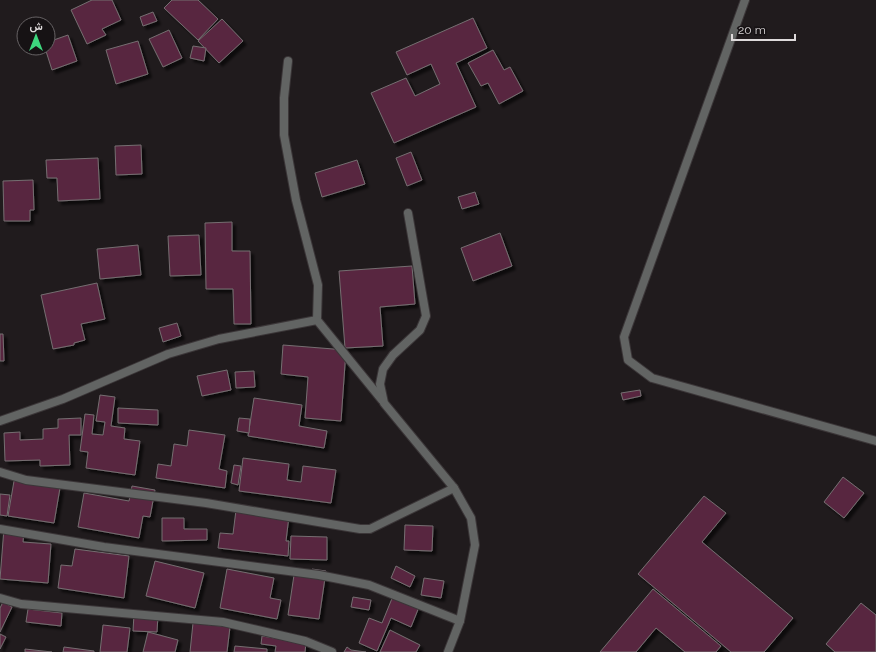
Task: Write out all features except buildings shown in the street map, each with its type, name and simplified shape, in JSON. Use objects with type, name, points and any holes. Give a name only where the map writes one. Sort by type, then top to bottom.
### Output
[{"type":"street","points":[[745,0],[624,337],[628,360],[652,378],[876,441]]},
{"type":"street","points":[[288,61],[284,98],[284,135],[296,200],[318,285],[317,320],[454,488],[471,518],[475,545],[460,621],[448,652]]},
{"type":"street","points":[[384,403],[380,384],[383,369],[393,355],[420,330],[426,316],[408,213]]},
{"type":"street","points":[[0,421],[63,399],[168,354],[219,338],[317,320]]},
{"type":"street","points":[[0,472],[26,480],[206,503],[365,529],[378,526],[454,488]]},
{"type":"street","points":[[0,529],[104,547],[326,576],[369,585],[460,621]]},
{"type":"street","points":[[0,598],[21,604],[224,622],[305,641],[332,652]]}]
